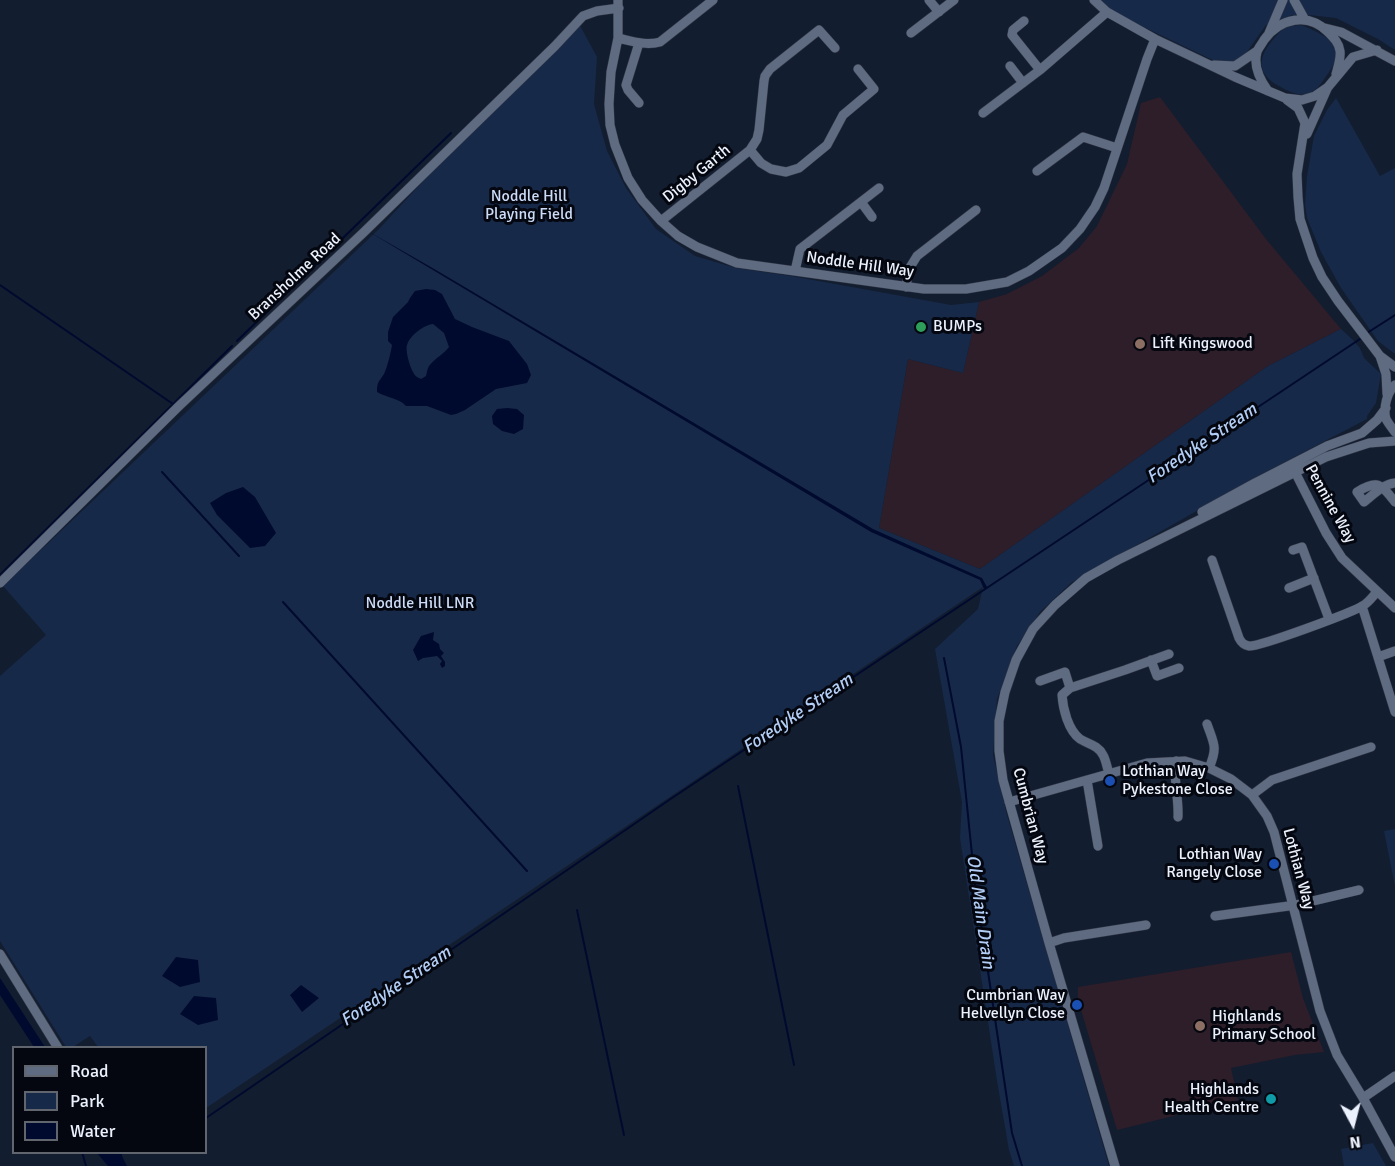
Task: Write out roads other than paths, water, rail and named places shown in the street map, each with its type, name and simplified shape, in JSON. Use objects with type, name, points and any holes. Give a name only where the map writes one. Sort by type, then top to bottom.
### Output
[{"type":"street","points":[[618,38],[639,43],[660,42],[713,0]]},
{"type":"street","points":[[929,0],[939,12]]},
{"type":"street","points":[[911,33],[954,0]]},
{"type":"street","points":[[1094,0],[1107,12],[1155,39],[1285,98],[1298,108],[1305,123],[1297,174],[1300,219],[1313,258],[1338,301],[1380,356],[1395,367]]},
{"type":"street","points":[[1212,65],[1235,66],[1257,51],[1269,33],[1283,0]]},
{"type":"street","points":[[1294,0],[1305,20]]},
{"type":"street","name":"Noddle Hill Way","points":[[619,4],[618,38],[611,72],[609,104],[610,125],[615,145],[628,178],[642,200],[678,236],[697,247],[737,263],[924,289],[966,289],[1006,282],[1048,260],[1080,229],[1095,207],[1104,188],[1155,39]]},
{"type":"street","name":"Bransholme Road","points":[[0,583],[179,406],[363,233],[583,16],[619,4]]},
{"type":"street","points":[[983,113],[1040,70],[1107,12]]},
{"type":"street","points":[[1269,33],[1287,21],[1305,20],[1341,32],[1395,61]]},
{"type":"street","points":[[1024,21],[1013,30],[1012,35],[1040,70]]},
{"type":"street","points":[[1323,27],[1337,40],[1341,53],[1336,77]]},
{"type":"street","name":"Digby Garth","points":[[662,221],[750,150],[757,139],[767,73],[819,30],[835,48]]},
{"type":"street","points":[[639,43],[626,85],[639,103]]},
{"type":"street","points":[[1302,145],[1328,87],[1353,57],[1377,50]]},
{"type":"street","points":[[1257,51],[1256,68],[1260,80],[1268,91]]},
{"type":"street","points":[[1010,66],[1023,83]]},
{"type":"street","name":"Digby Garth","points":[[750,150],[761,163],[771,169],[786,171],[799,168],[827,145],[843,114],[874,89],[858,69]]},
{"type":"street","points":[[1285,98],[1302,100],[1315,96],[1328,87]]},
{"type":"street","points":[[1037,171],[1083,137],[1118,148]]},
{"type":"street","points":[[795,271],[800,249],[879,188]]},
{"type":"street","points":[[861,202],[873,217]]},
{"type":"street","points":[[906,286],[909,269],[917,256],[976,210]]},
{"type":"street","points":[[1380,356],[1386,374],[1386,419],[1395,432]]},
{"type":"street","points":[[1387,394],[1395,385]]},
{"type":"street","name":"Cumbrian Way","points":[[1115,1166],[1003,780],[999,751],[999,721],[1005,692],[1016,660],[1033,629],[1055,605],[1086,578],[1208,509],[1293,468],[1327,446],[1362,433],[1377,420],[1386,408]]},
{"type":"street","name":"Cumbrian Way","points":[[1293,468],[1369,443],[1395,441]]},
{"type":"street","name":"Pennine Way","points":[[1293,468],[1326,533],[1342,558],[1395,608]]},
{"type":"street","points":[[1395,483],[1383,487],[1395,502]]},
{"type":"street","points":[[1293,550],[1302,547],[1329,620]]},
{"type":"street","points":[[1212,560],[1239,638],[1244,644],[1252,646],[1350,613],[1362,606],[1377,592]]},
{"type":"street","points":[[1289,588],[1314,578]]},
{"type":"street","points":[[1362,606],[1395,712]]},
{"type":"street","points":[[1378,657],[1395,651]]},
{"type":"street","points":[[1108,773],[1103,754],[1096,746],[1081,740],[1074,734],[1068,722],[1062,695],[1070,688],[1169,654]]},
{"type":"street","points":[[1151,660],[1157,676],[1179,668]]},
{"type":"street","points":[[1040,681],[1065,672],[1070,688]]},
{"type":"street","points":[[1207,724],[1215,747],[1215,756],[1209,768]]},
{"type":"street","points":[[1252,795],[1272,780],[1371,747]]},
{"type":"street","points":[[1176,761],[1174,774],[1179,805],[1178,817]]},
{"type":"street","name":"Lothian Way","points":[[1009,802],[1146,762],[1176,761],[1185,761],[1209,768],[1231,779],[1252,795],[1267,816],[1274,832],[1320,1011],[1337,1055],[1395,1157]]},
{"type":"street","points":[[1087,780],[1098,846]]},
{"type":"street","points":[[1215,916],[1292,905],[1359,890]]},
{"type":"street","points":[[1049,943],[1146,925]]},
{"type":"street","points":[[0,954],[57,1046]]},
{"type":"street","points":[[1363,1098],[1395,1076]]},
{"type":"water","points":[[366,230],[873,529],[982,578],[987,587],[984,589],[980,580],[871,532]]},
{"type":"water","points":[[435,290],[442,294],[455,319],[509,341],[527,364],[531,375],[527,383],[496,389],[465,410],[451,415],[427,406],[406,406],[400,401],[377,392],[391,352],[392,345],[388,341],[388,332],[393,317],[415,291]],"holes":[[[433,324],[444,333],[449,347],[429,366],[426,376],[421,379],[417,377],[408,357],[409,341],[418,331]]]},
{"type":"water","points":[[497,409],[517,409],[524,415],[523,429],[514,434],[502,431],[493,424],[492,416]]},
{"type":"water","points":[[243,487],[255,497],[276,533],[265,546],[250,548],[217,515],[210,503],[226,493]]},
{"type":"water","points":[[434,632],[433,640],[439,644],[444,653],[441,656],[445,666],[442,668],[440,664],[442,661],[437,656],[418,661],[413,650],[421,636]]},
{"type":"water","points":[[176,957],[198,960],[200,982],[180,987],[162,976]]},
{"type":"water","points":[[0,978],[44,1046],[33,1046],[0,995]]},
{"type":"water","points":[[301,985],[319,998],[302,1012],[290,995]]},
{"type":"water","points":[[194,996],[216,998],[218,1020],[198,1025],[180,1014]]},
{"type":"water","points":[[98,1154],[122,1154],[127,1166],[108,1166]]},
{"type":"waterway","points":[[237,341],[451,133]]},
{"type":"waterway","points":[[0,285],[173,404]]},
{"type":"waterway","name":"Foredyke Stream","points":[[1367,333],[1395,315]]},
{"type":"waterway","name":"Foredyke Stream","points":[[207,1117],[672,798],[1363,337]]},
{"type":"waterway","points":[[0,575],[232,346]]},
{"type":"waterway","points":[[162,472],[239,556]]},
{"type":"waterway","points":[[283,602],[527,871]]},
{"type":"waterway","name":"Old Main Drain","points":[[944,658],[961,747],[975,884],[1012,1133],[1022,1166]]},
{"type":"waterway","points":[[738,786],[794,1065]]},
{"type":"waterway","points":[[577,910],[624,1135]]},
{"type":"waterway","name":"Foredyke Stream","points":[[83,1154],[86,1166]]},
{"type":"place","name":"BUMPs","points":[[921,327]]},
{"type":"place","name":"Lift Kingswood","points":[[1140,344]]},
{"type":"place","name":"Lothian Way Pykestone Close","points":[[1110,781]]},
{"type":"place","name":"Lothian Way Rangely Close","points":[[1274,864]]},
{"type":"place","name":"Cumbrian Way Helvellyn Close","points":[[1077,1005]]},
{"type":"place","name":"Highlands Primary School","points":[[1200,1026]]},
{"type":"place","name":"Highlands Health Centre","points":[[1271,1099]]},
{"type":"park label","name":"Noddle Hill Playing Field","points":[[529,206]]},
{"type":"park label","name":"Noddle Hill LNR","points":[[420,604]]}]
